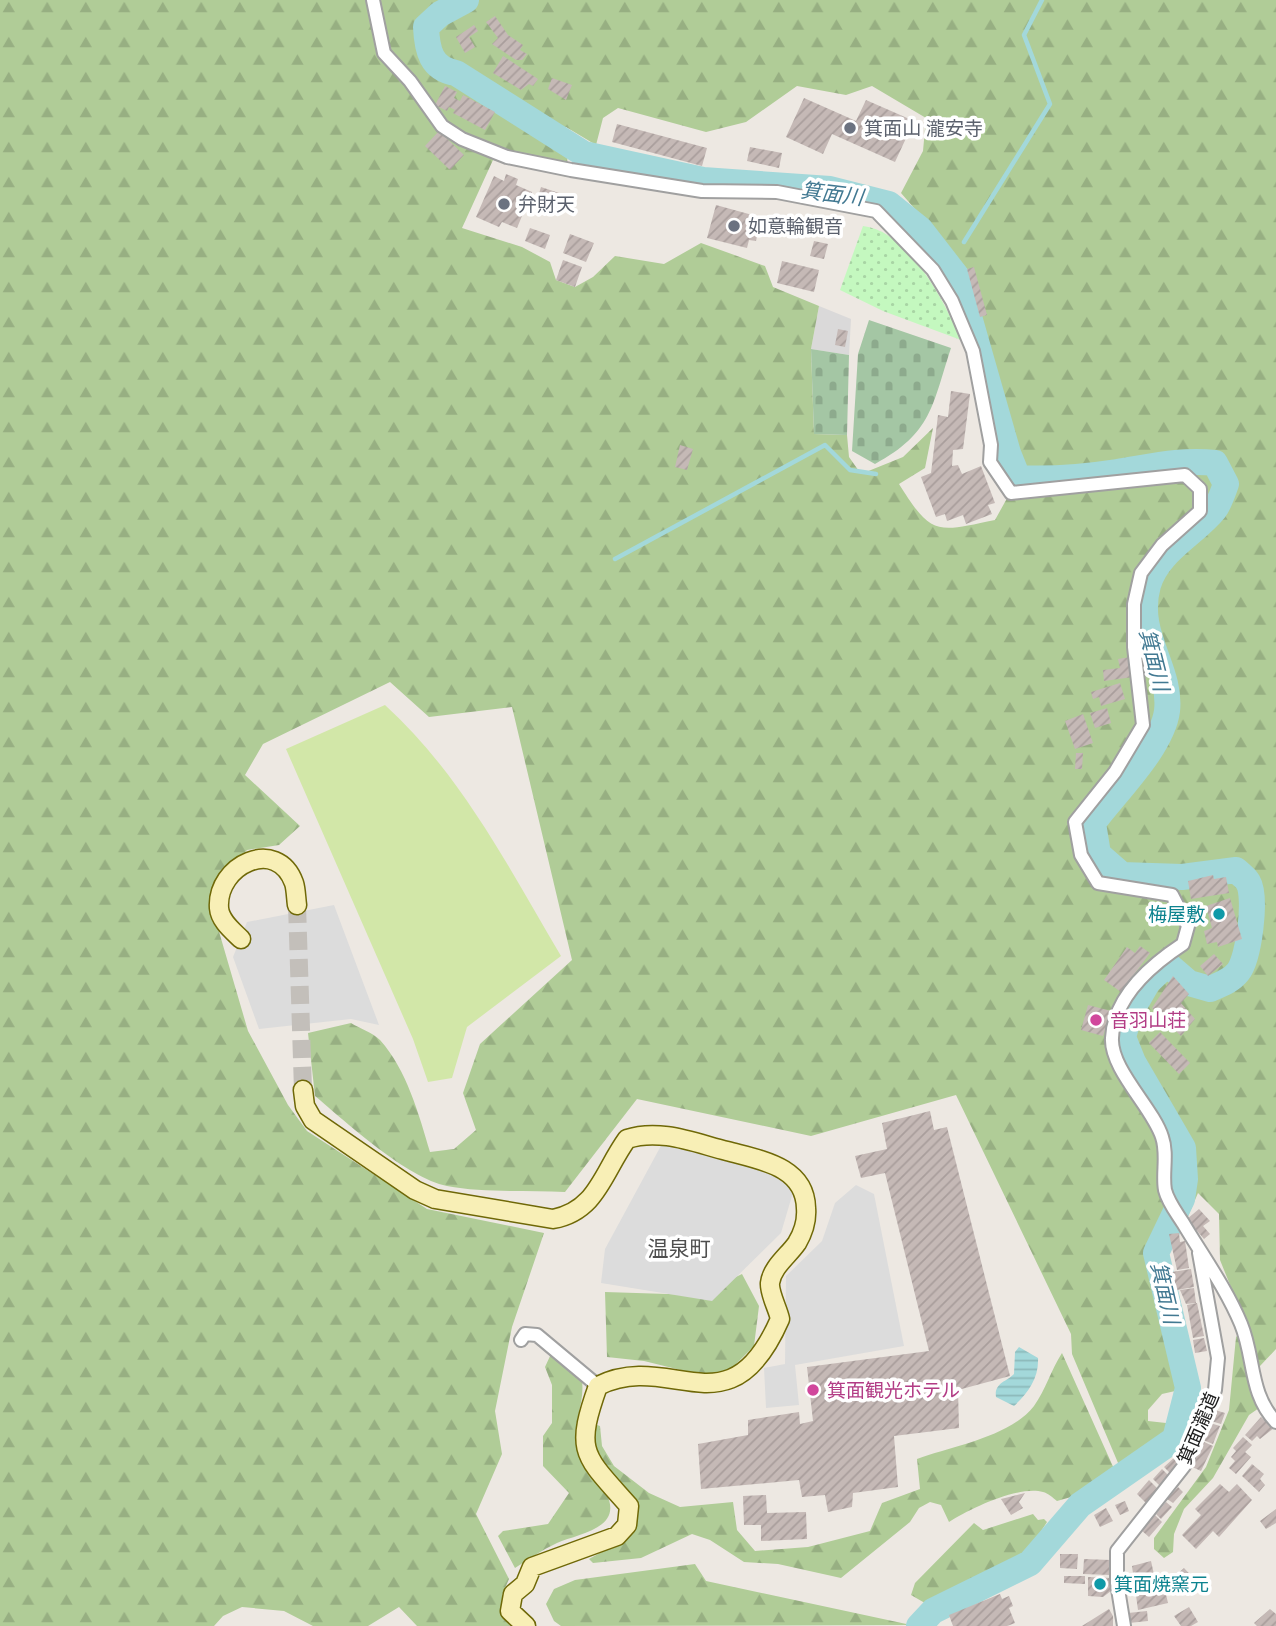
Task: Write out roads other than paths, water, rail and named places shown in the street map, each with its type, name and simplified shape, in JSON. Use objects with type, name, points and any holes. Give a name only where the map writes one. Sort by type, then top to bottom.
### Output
[{"type":"street","points":[[373,0],[384,53],[410,81],[442,126],[462,139],[507,157],[571,170],[702,191],[777,192],[876,211],[933,270],[952,301],[973,351],[991,444],[990,463],[1011,493],[1185,475],[1200,489],[1199,512],[1162,545],[1141,573],[1134,604],[1134,647],[1143,725],[1115,772],[1074,822],[1081,855],[1098,883],[1172,895],[1188,926],[1183,944],[1154,962],[1128,995],[1118,1013],[1112,1040],[1121,1065],[1163,1137],[1164,1187],[1172,1206],[1199,1252],[1208,1261],[1241,1324],[1262,1408],[1276,1422]]},
{"type":"street","points":[[241,939],[225,923],[219,909],[227,878],[238,866],[254,859],[271,860],[284,869],[294,882],[297,905]]},
{"type":"street","points":[[303,1090],[305,1106],[313,1120],[415,1191],[435,1199],[553,1219],[573,1215],[588,1204],[627,1139],[640,1135],[671,1136],[734,1153],[786,1170],[799,1181],[806,1198],[807,1219],[798,1242],[775,1270],[770,1285],[780,1319],[771,1340],[754,1360],[734,1378],[713,1384],[692,1384],[642,1374],[616,1377],[598,1386],[584,1431],[584,1445],[587,1459],[629,1506],[627,1525],[617,1536],[533,1567],[525,1584],[513,1594],[510,1611],[526,1626]]},
{"type":"street","name":"箕面瀧道","points":[[1124,1626],[1116,1584],[1117,1551],[1184,1466],[1219,1375],[1199,1252]]},
{"type":"street","points":[[521,1340],[525,1334],[537,1335],[598,1386]]},
{"type":"water","points":[[1019,1347],[1038,1358],[1038,1365],[1032,1385],[1014,1406],[996,1397],[996,1392],[999,1386],[1014,1374],[1015,1352]]},
{"type":"waterway","name":"箕面川","points":[[466,0],[440,14],[426,27],[429,51],[436,63],[584,154],[703,180],[830,189],[889,204],[920,229],[958,278],[1008,453],[1018,478],[1080,477],[1166,464],[1202,462],[1215,463],[1226,484],[1215,509],[1160,562],[1148,585],[1146,620],[1164,680],[1167,711],[1163,725],[1147,755],[1093,823],[1098,854],[1122,875],[1182,877],[1236,870],[1247,880],[1251,890],[1252,913],[1248,941],[1238,972],[1210,989],[1189,983],[1167,964],[1148,982],[1130,1013],[1123,1037],[1133,1062],[1183,1148],[1185,1179],[1182,1199],[1156,1253],[1188,1388],[1175,1439],[1080,1505],[1030,1563],[933,1611],[919,1626]]},
{"type":"waterway","points":[[964,242],[1050,104],[1024,35],[1042,0]]},
{"type":"waterway","points":[[615,559],[825,445],[850,470],[876,474]]},
{"type":"tunnel","points":[[297,905],[303,1090]]},
{"type":"place","name":"箕面山 瀧安寺","points":[[850,128]]},
{"type":"place","name":"弁財天","points":[[504,204]]},
{"type":"place","name":"如意輪観音","points":[[734,226]]},
{"type":"place","name":"梅屋敷","points":[[1219,914]]},
{"type":"place","name":"音羽山荘","points":[[1096,1020]]},
{"type":"place","name":"箕面観光ホテル","points":[[813,1390]]},
{"type":"place","name":"箕面焼窯元","points":[[1100,1584]]},
{"type":"district","name":"温泉町","points":[[679,1249]]}]
